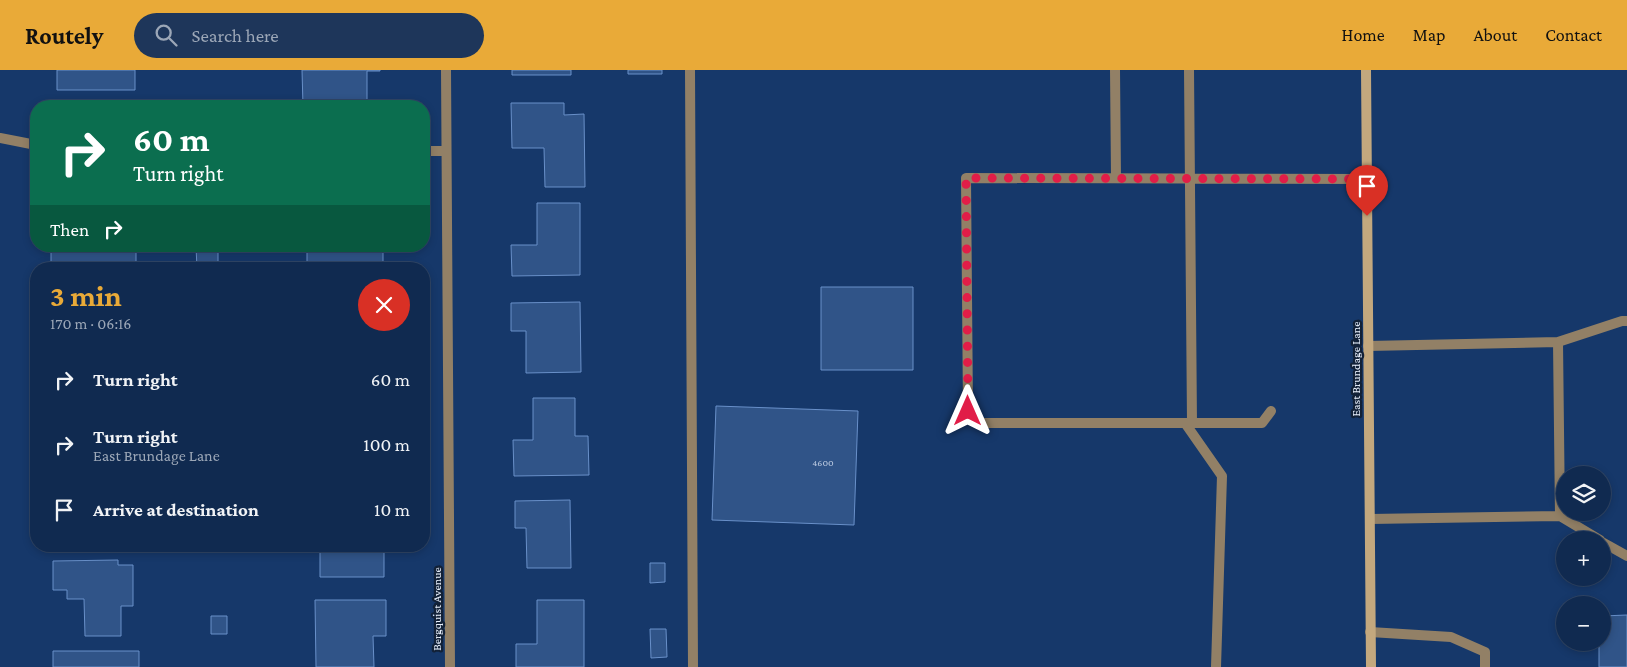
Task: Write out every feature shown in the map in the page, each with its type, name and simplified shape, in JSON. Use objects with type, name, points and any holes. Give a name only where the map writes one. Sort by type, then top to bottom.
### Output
[{"type":"main road","name":"East Brundage Lane","points":[[1366,70],[1371,667]]},
{"type":"street","name":"Bergquist Avenue","points":[[446,70],[450,667]]},
{"type":"street","points":[[690,70],[693,667]]},
{"type":"street","points":[[1115,70],[1116,178]]},
{"type":"street","points":[[1189,70],[1188,423],[1222,476],[1216,667]]},
{"type":"street","points":[[0,138],[30,144]]},
{"type":"street","points":[[430,151],[446,151]]},
{"type":"street","points":[[1271,411],[1262,423],[978,423],[968,411],[966,178],[1367,179]]},
{"type":"street","points":[[1368,346],[1558,342],[1627,321]]},
{"type":"street","points":[[1558,342],[1559,466]]},
{"type":"street","points":[[1370,519],[1556,516]]},
{"type":"street","points":[[1568,521],[1585,531]]},
{"type":"street","points":[[1611,547],[1627,556]]},
{"type":"street","points":[[1370,632],[1451,637],[1485,652],[1485,667]]},
{"type":"building","points":[[57,70],[135,70],[135,90],[57,90]]},
{"type":"building","points":[[302,70],[380,70],[367,71],[367,100],[303,100]]},
{"type":"building","points":[[512,70],[571,70],[571,75],[512,75]]},
{"type":"building","points":[[628,70],[662,70],[662,74],[628,74]]},
{"type":"building","points":[[511,103],[564,103],[564,115],[584,114],[585,187],[545,187],[544,148],[512,148]]},
{"type":"building","points":[[537,203],[580,203],[580,275],[512,276],[511,245],[537,245]]},
{"type":"building","points":[[51,252],[136,252],[136,262],[51,262]]},
{"type":"building","points":[[196,252],[218,252],[218,262],[197,262]]},
{"type":"building","points":[[307,252],[383,252],[383,262],[307,262]]},
{"type":"building","points":[[821,287],[913,287],[913,370],[821,370]]},
{"type":"building","points":[[580,302],[581,372],[526,373],[526,331],[511,331],[511,303]]},
{"type":"building","points":[[533,398],[575,398],[575,436],[588,436],[589,475],[514,476],[513,440],[533,440]]},
{"type":"building","points":[[716,406],[858,411],[854,525],[712,520]]},
{"type":"building","points":[[570,500],[571,568],[527,568],[526,528],[515,528],[515,501]]},
{"type":"building","points":[[320,552],[384,552],[384,577],[320,577]]},
{"type":"building","points":[[118,560],[118,565],[133,565],[133,606],[121,606],[121,636],[85,636],[84,599],[67,599],[67,590],[53,590],[53,561]]},
{"type":"building","points":[[650,563],[665,563],[665,582],[650,583]]},
{"type":"building","points":[[315,600],[386,600],[386,636],[373,636],[374,667],[316,667]]},
{"type":"building","points":[[537,600],[584,600],[584,667],[516,667],[516,644],[537,644]]},
{"type":"building","points":[[1627,615],[1627,667],[1599,667],[1599,651],[1611,651],[1611,616]]},
{"type":"building","points":[[211,616],[227,616],[227,634],[211,634]]},
{"type":"building","points":[[650,629],[666,629],[667,657],[651,658]]},
{"type":"building","points":[[53,651],[139,651],[139,667],[53,667]]},
{"type":"route","points":[[968,411],[966,178],[1367,179],[1367,216]]}]
